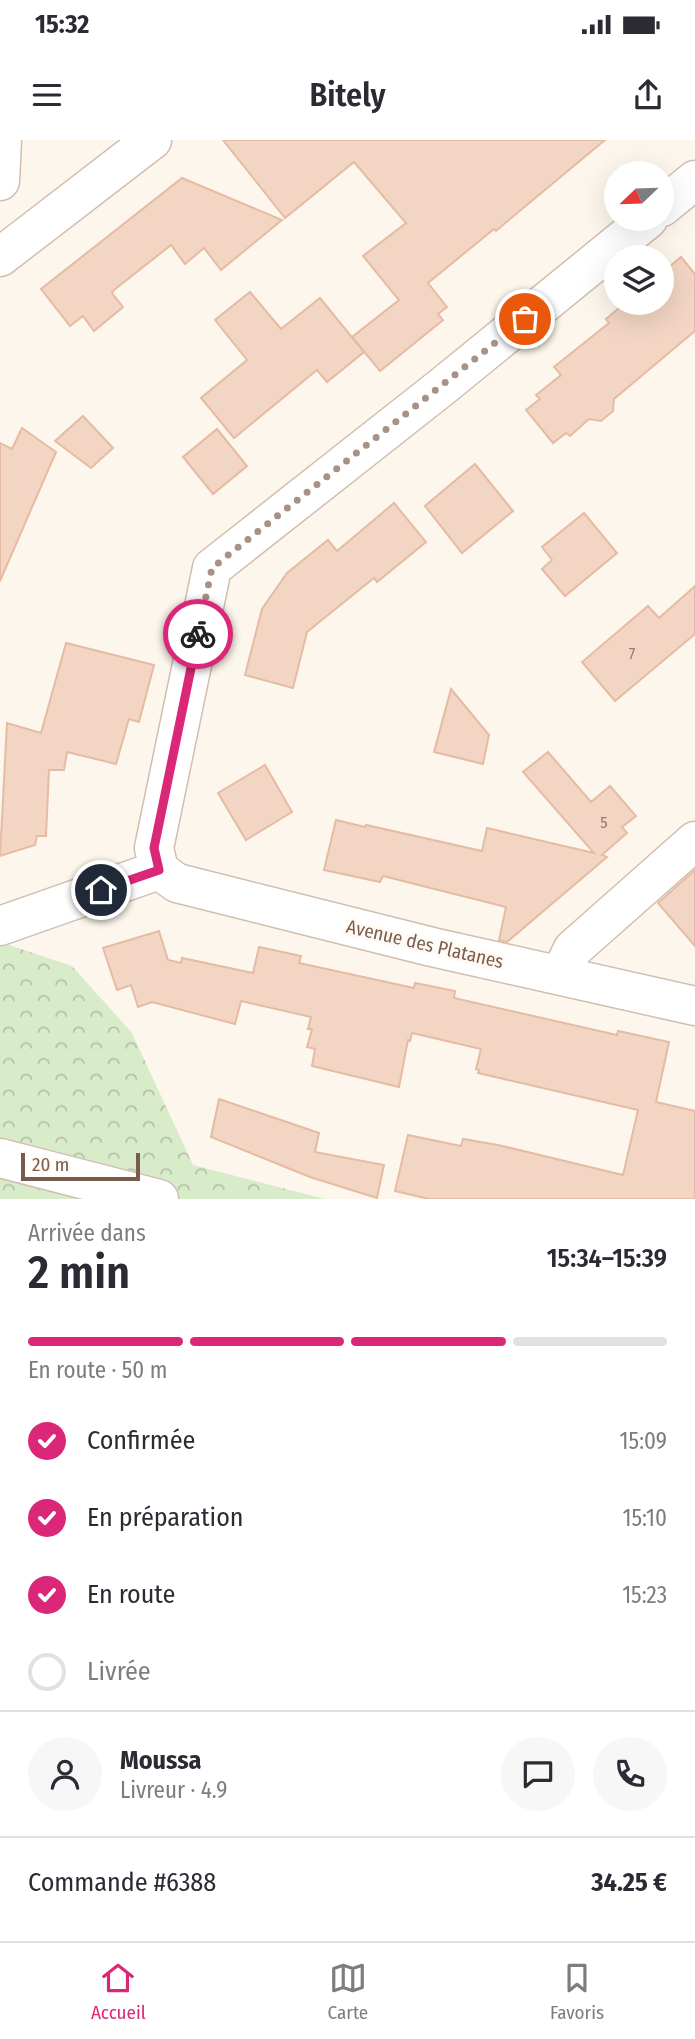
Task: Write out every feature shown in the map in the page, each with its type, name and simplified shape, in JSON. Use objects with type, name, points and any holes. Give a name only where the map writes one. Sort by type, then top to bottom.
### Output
[{"type":"street","points":[[0,181],[2,140]]},
{"type":"street","points":[[0,257],[152,140]]},
{"type":"street","points":[[674,197],[695,180]]},
{"type":"street","points":[[0,926],[159,870],[154,848],[212,568],[443,386],[633,231]]},
{"type":"street","points":[[560,975],[573,949],[695,841]]},
{"type":"street","name":"Avenue des Platanes","points":[[159,870],[177,883],[432,947],[695,1006]]},
{"type":"street","points":[[0,1158],[159,1199]]},
{"type":"green space","points":[[0,942],[72,966],[132,1033],[193,1165],[325,1199],[0,1199]]},
{"type":"building","points":[[223,140],[605,140],[496,231],[494,229],[428,283],[447,307],[438,314],[443,320],[380,371],[352,337],[399,300],[363,256],[406,223],[354,162],[285,218]]},
{"type":"building","points":[[182,178],[282,220],[221,270],[204,248],[185,264],[171,245],[114,290],[112,293],[123,307],[94,331],[83,316],[70,326],[41,289]]},
{"type":"building","points":[[681,257],[695,274],[695,331],[614,399],[613,411],[601,421],[589,419],[570,436],[566,433],[553,443],[526,410],[540,399],[536,395],[561,375],[554,367],[609,323],[606,319],[611,315],[674,315],[674,263]]},
{"type":"building","points":[[250,292],[281,329],[320,298],[364,352],[327,382],[317,370],[234,438],[201,398],[247,360],[215,320]]},
{"type":"building","points":[[83,416],[113,448],[91,468],[55,441]]},
{"type":"building","points":[[22,428],[56,452],[0,581],[0,443],[12,449]]},
{"type":"building","points":[[217,429],[247,466],[213,494],[183,457]]},
{"type":"building","points":[[475,464],[513,511],[462,553],[425,506]]},
{"type":"building","points":[[394,503],[426,542],[377,582],[374,578],[307,632],[293,688],[245,675],[262,609],[287,573],[328,540],[337,551]]},
{"type":"building","points":[[584,513],[617,553],[565,596],[542,569],[552,560],[542,547]]},
{"type":"building","points":[[695,586],[695,634],[615,701],[582,662],[648,606],[659,618]]},
{"type":"building","points":[[66,643],[154,665],[139,722],[129,719],[116,764],[67,752],[64,770],[49,770],[46,836],[37,836],[35,845],[0,856],[7,723],[41,733]]},
{"type":"building","points":[[451,689],[489,735],[483,764],[434,752]]},
{"type":"building","points":[[548,752],[591,802],[610,786],[636,816],[622,827],[627,833],[602,855],[607,857],[507,942],[499,940],[506,907],[383,876],[380,882],[324,870],[336,820],[482,851],[487,828],[594,853],[523,772]]},
{"type":"building","points":[[265,765],[292,812],[246,840],[218,793]]},
{"type":"building","points":[[695,870],[695,946],[658,903]]},
{"type":"building","points":[[159,931],[168,960],[181,963],[182,958],[253,973],[259,947],[301,956],[299,963],[414,988],[415,983],[455,991],[454,998],[617,1035],[618,1031],[669,1042],[656,1102],[695,1111],[695,1199],[429,1199],[395,1191],[408,1135],[461,1146],[463,1139],[498,1145],[623,1175],[638,1110],[478,1073],[479,1070],[476,1069],[481,1049],[412,1033],[410,1041],[408,1040],[399,1087],[312,1066],[315,1049],[307,1047],[312,1029],[308,1029],[311,1017],[241,1001],[235,1024],[152,1002],[138,1007],[131,985],[117,990],[103,948]]},
{"type":"building","points":[[219,1099],[319,1133],[315,1152],[384,1165],[377,1198],[310,1177],[211,1137]]},
{"type":"way so far","points":[[198,634],[212,568],[525,319]]},
{"type":"route","points":[[101,890],[159,870],[154,848],[198,634]]}]
